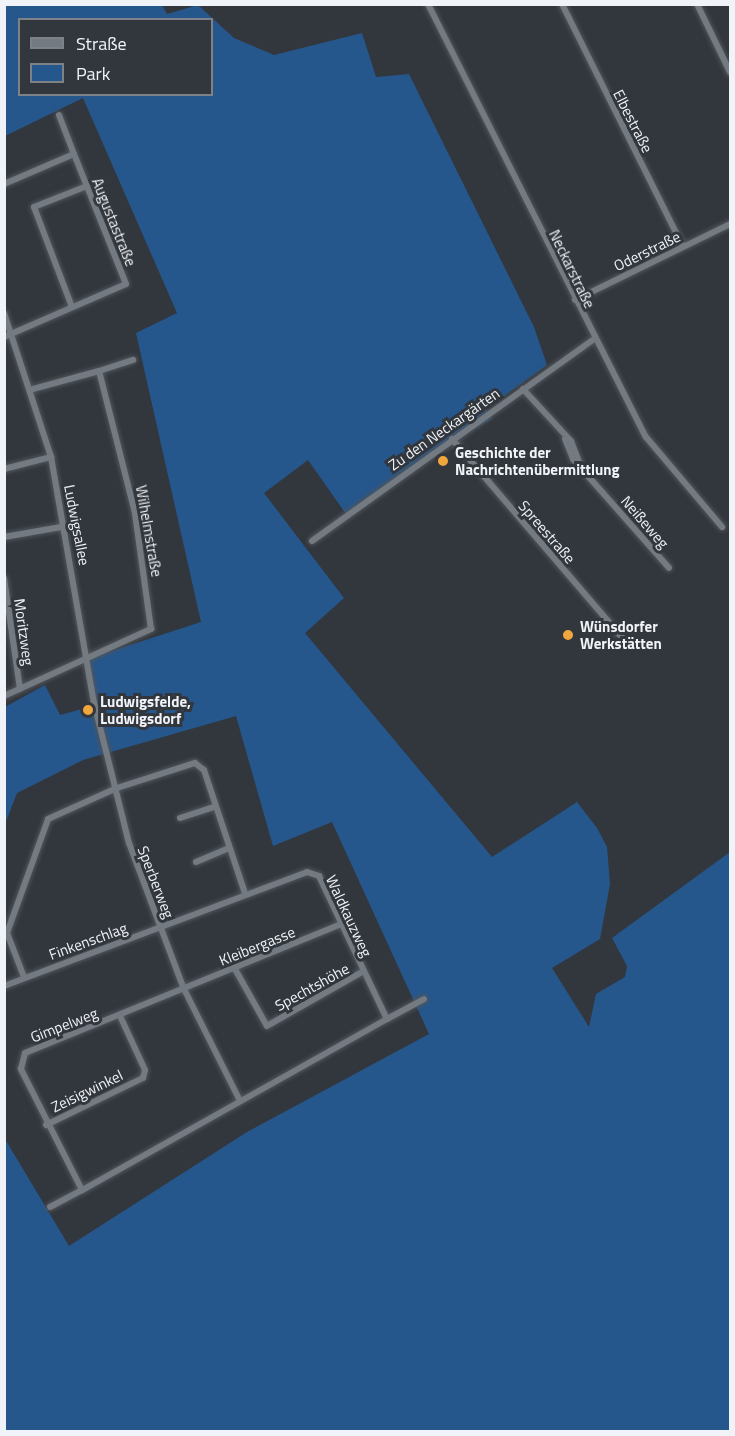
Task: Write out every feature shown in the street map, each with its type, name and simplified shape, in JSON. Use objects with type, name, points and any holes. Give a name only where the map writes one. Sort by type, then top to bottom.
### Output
[{"type":"street","name":"Neckarstraße","points":[[428,4],[575,300],[592,340],[646,437],[722,528]]},
{"type":"street","name":"Elbestraße","points":[[562,4],[683,247]]},
{"type":"street","points":[[697,4],[730,72]]},
{"type":"street","name":"Augustastraße","points":[[4,337],[126,284],[59,115]]},
{"type":"street","points":[[4,184],[74,154]]},
{"type":"street","points":[[72,307],[34,207],[87,186]]},
{"type":"street","name":"Oderstraße","points":[[575,300],[730,224]]},
{"type":"street","name":"Ludwigsallee","points":[[4,313],[33,389],[51,457],[67,526],[87,658]]},
{"type":"street","name":"Zu den Neckargärten","points":[[312,541],[592,340]]},
{"type":"street","points":[[33,389],[133,360]]},
{"type":"street","name":"Wilhelmstraße","points":[[87,658],[151,628],[135,513],[99,371]]},
{"type":"street","name":"Neißeweg","points":[[523,389],[565,439],[580,464],[669,568]]},
{"type":"street","name":"Spreestraße","points":[[452,439],[624,640]]},
{"type":"street","points":[[4,469],[51,457]]},
{"type":"street","points":[[4,537],[67,526]]},
{"type":"street","name":"Moritzweg","points":[[4,578],[20,689]]},
{"type":"street","points":[[4,696],[87,658]]},
{"type":"street","name":"Sperberweg","points":[[87,658],[129,843],[184,989],[240,1101]]},
{"type":"street","points":[[24,977],[7,933],[48,819],[117,788],[195,763],[204,770],[227,849],[245,893]]},
{"type":"street","points":[[180,818],[214,807]]},
{"type":"street","points":[[196,862],[227,849]]},
{"type":"street","name":"Waldkauzweg","points":[[160,927],[245,893],[308,872],[319,876],[339,925],[387,1019]]},
{"type":"street","name":"Kleibergasse","points":[[184,989],[339,925]]},
{"type":"street","name":"Finkenschlag","points":[[4,986],[160,927]]},
{"type":"street","name":"Spechtshöhe","points":[[235,969],[267,1026],[362,972]]},
{"type":"street","name":"Gimpelweg","points":[[82,1190],[46,1125],[21,1069],[25,1053],[184,989]]},
{"type":"street","points":[[50,1207],[424,999]]},
{"type":"street","name":"Zeisigwinkel","points":[[46,1125],[143,1078],[146,1070],[120,1016]]},
{"type":"green space","points":[[5,5],[162,5],[167,14],[198,5],[212,18],[18,18],[18,96],[213,96],[213,19],[234,38],[274,55],[362,33],[376,77],[409,74],[534,327],[547,365],[486,409],[492,419],[415,463],[346,514],[308,460],[264,493],[344,598],[305,633],[492,857],[577,802],[597,828],[607,847],[610,884],[600,939],[552,968],[589,1027],[596,994],[625,977],[627,966],[612,938],[730,852],[730,1431],[5,1431],[5,1139],[69,1246],[247,1132],[429,1034],[332,822],[273,846],[236,716],[83,760],[17,793],[5,824],[5,707],[45,685],[60,715],[97,705],[87,659],[201,622],[136,333],[177,313],[83,98],[5,136]]},
{"type":"place","name":"Geschichte der Nachrichtenübermittlung","points":[[443,461]]},
{"type":"place","name":"Wünsdorfer Werkstätten","points":[[568,635]]},
{"type":"place","name":"Ludwigsfelde, Ludwigsdorf","points":[[88,710]]}]
